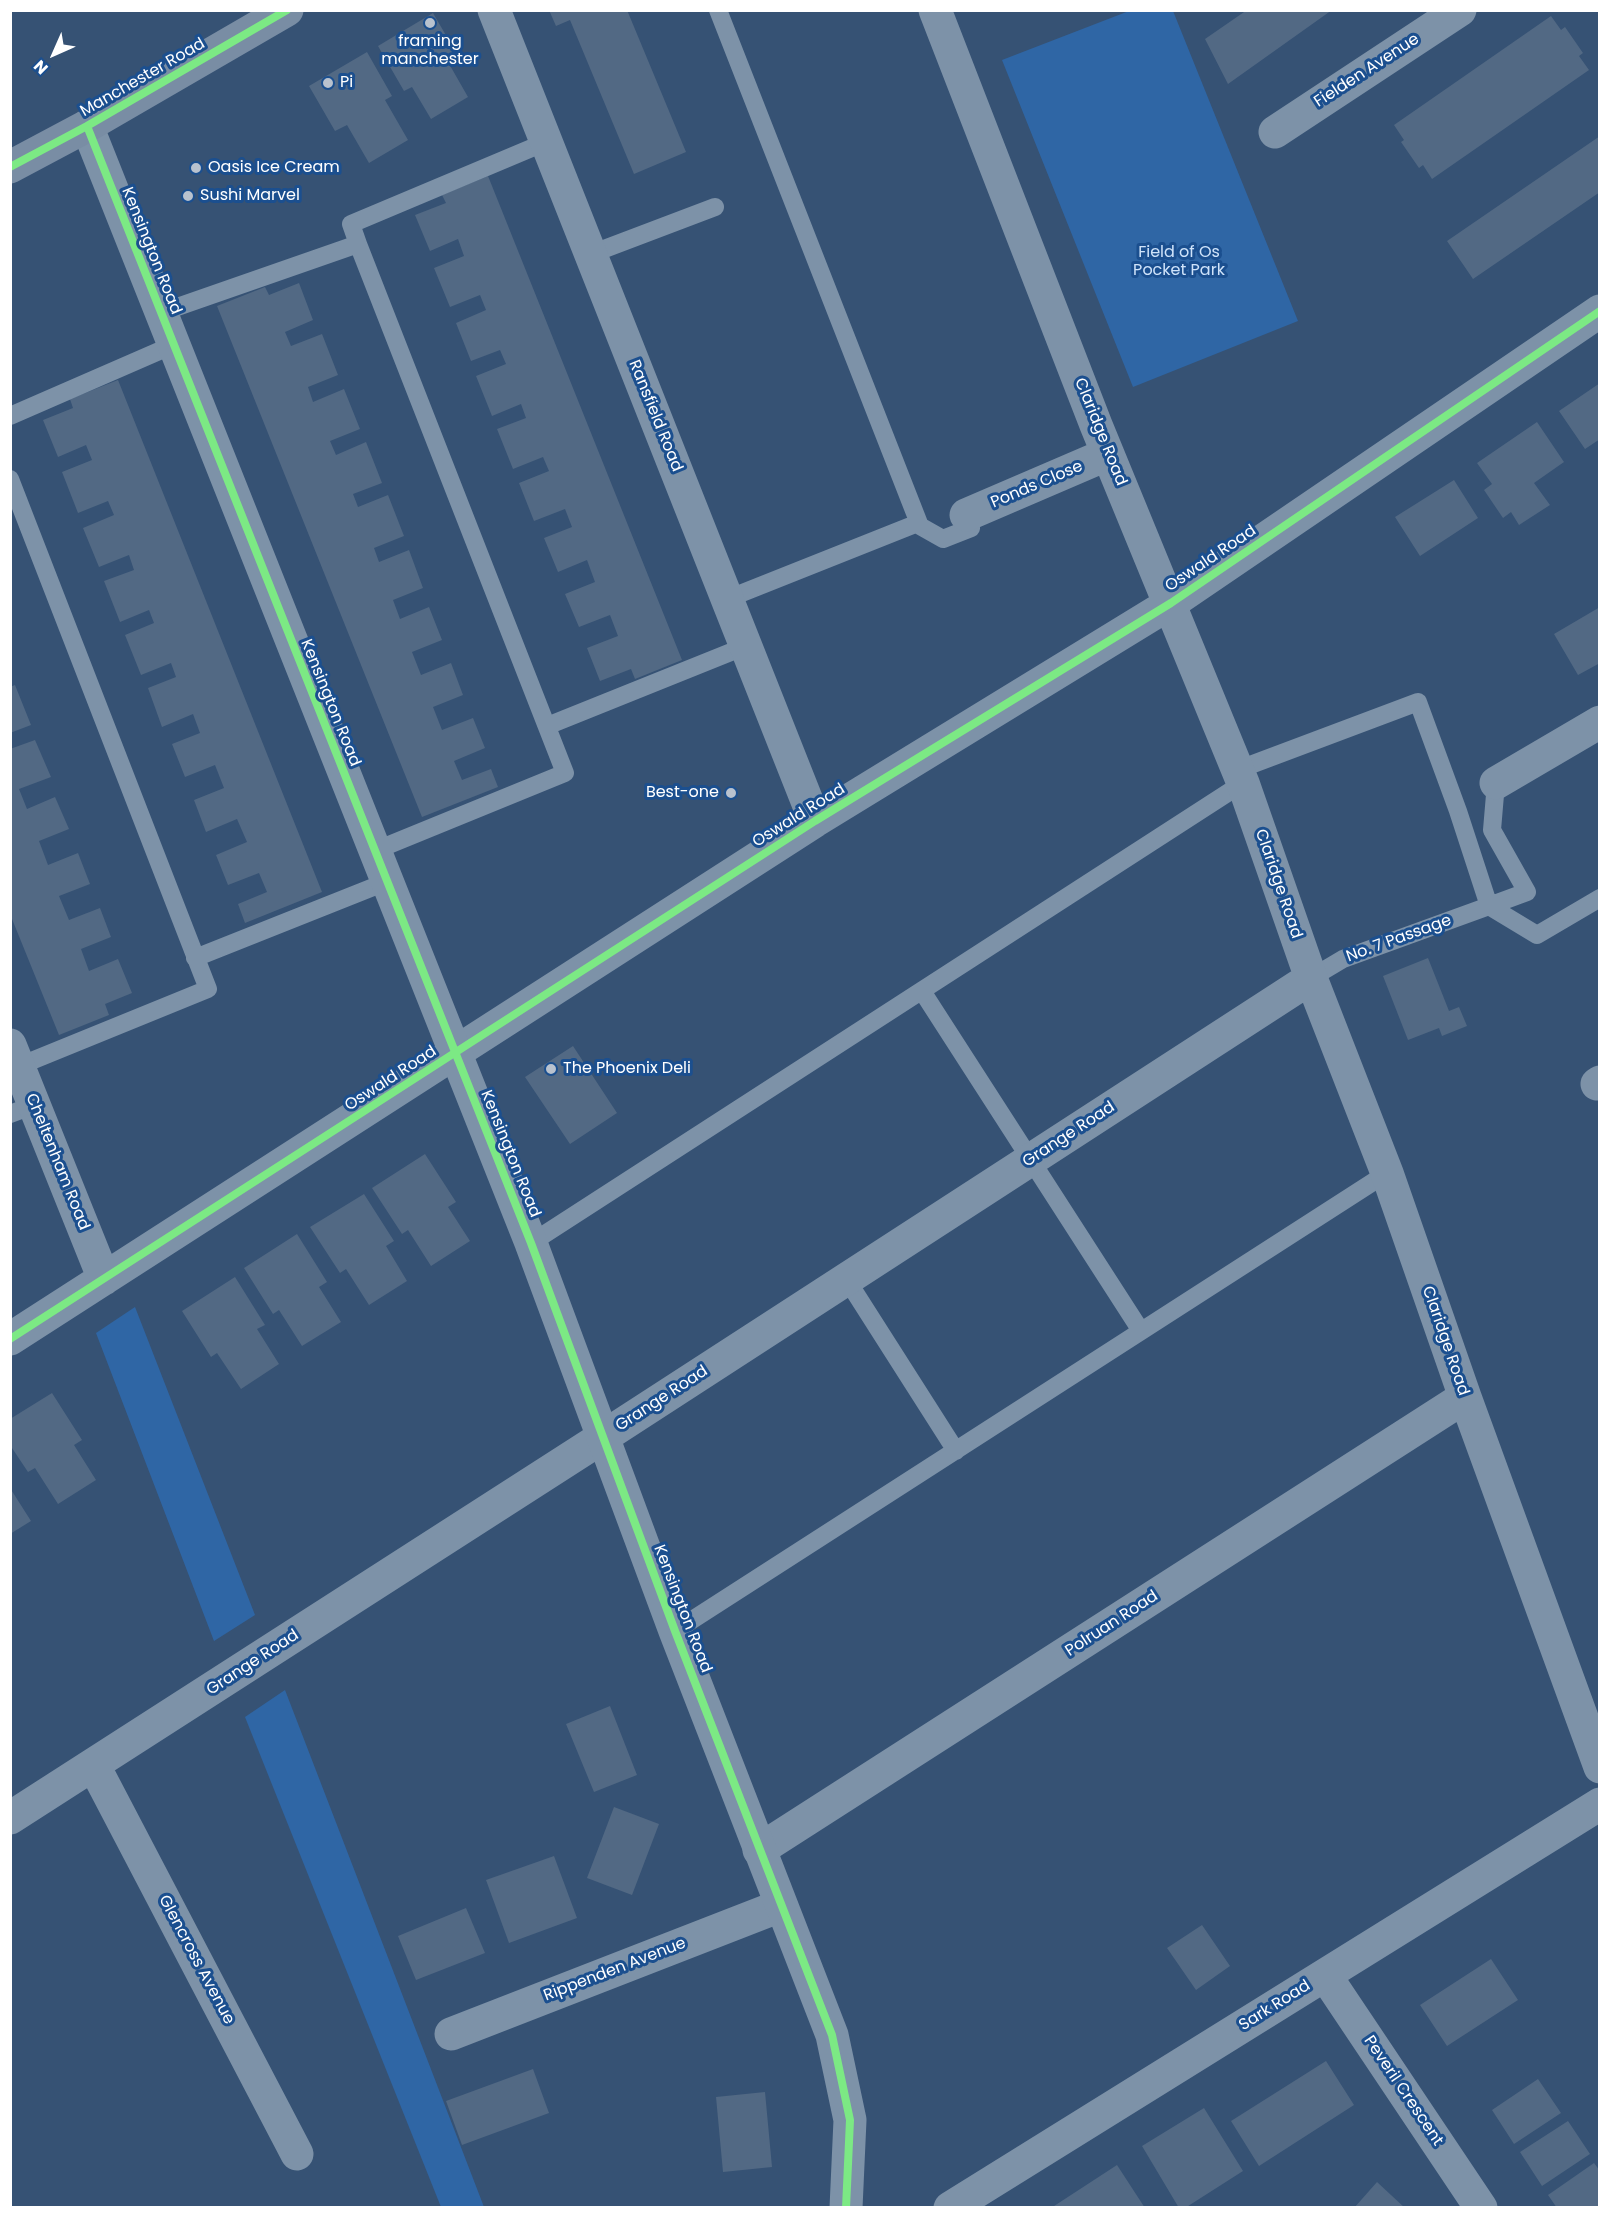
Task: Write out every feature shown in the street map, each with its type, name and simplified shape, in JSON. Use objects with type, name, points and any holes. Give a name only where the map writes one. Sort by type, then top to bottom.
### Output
[{"type":"main road","name":"Manchester Road","points":[[10,167],[87,126],[287,10]]},
{"type":"street","name":"Ransfield Road","points":[[494,10],[815,821]]},
{"type":"street","name":"Claridge Road","points":[[935,10],[1108,454],[1171,603],[1240,777],[1311,978],[1387,1173],[1465,1397],[1599,1767]]},
{"type":"street","name":"Fielden Avenue","points":[[1275,132],[1460,10]]},
{"type":"street","name":"Kensington Road","points":[[87,126],[531,1243],[675,1631],[832,2035],[850,2120],[846,2208]]},
{"type":"street","name":"Oswald Road","points":[[10,1339],[815,821],[1171,603],[1599,312]]},
{"type":"street","name":"Ponds Close","points":[[966,515],[1108,454]]},
{"type":"street","points":[[1496,783],[1599,722]]},
{"type":"street","name":"Grange Road","points":[[10,1818],[847,1280],[1311,978]]},
{"type":"street","name":"Cheltenham Road","points":[[15,1055],[22,1110],[104,1279]]},
{"type":"street","name":"Polruan Road","points":[[759,1850],[1465,1397]]},
{"type":"street","name":"Glencross Avenue","points":[[94,1766],[297,2154]]},
{"type":"street","name":"Sark Road","points":[[950,2208],[1599,1804]]},
{"type":"street","name":"Rippenden Avenue","points":[[451,2034],[780,1906]]},
{"type":"street","name":"Peveril Crescent","points":[[1325,1975],[1481,2208]]},
{"type":"lane","points":[[718,10],[918,523],[943,539],[971,528],[966,515]]},
{"type":"lane","points":[[374,851],[565,773],[351,224],[546,142]]},
{"type":"lane","points":[[591,254],[715,207]]},
{"type":"lane","points":[[160,313],[358,244]]},
{"type":"lane","points":[[10,416],[173,345]]},
{"type":"lane","points":[[10,479],[207,989],[15,1055]]},
{"type":"lane","points":[[727,599],[918,523]]},
{"type":"lane","points":[[547,726],[746,646]]},
{"type":"lane","points":[[531,1243],[922,991],[1240,777],[1418,702],[1458,811],[1489,906],[1537,935],[1599,898]]},
{"type":"lane","name":"No. 7 Passage","points":[[1311,978],[1343,959],[1527,892],[1492,830],[1496,783]]},
{"type":"lane","points":[[195,958],[386,882]]},
{"type":"lane","points":[[922,991],[1141,1331]]},
{"type":"lane","points":[[675,1631],[1387,1173]]},
{"type":"lane","points":[[847,1280],[956,1451]]},
{"type":"green space","name":"Field of Os Pocket Park","points":[[1129,11],[1173,11],[1298,321],[1133,387],[1002,60]]},
{"type":"green space","points":[[135,1307],[255,1615],[214,1641],[96,1333]]},
{"type":"green space","points":[[285,1690],[484,2207],[441,2207],[245,1717]]},
{"type":"building","points":[[549,10],[627,10],[686,152],[634,174],[570,20],[556,26]]},
{"type":"building","points":[[1247,10],[1332,10],[1228,84],[1205,39]]},
{"type":"building","points":[[433,13],[458,56],[448,62],[468,97],[431,119],[412,87],[404,91],[378,46]]},
{"type":"building","points":[[1551,16],[1561,30],[1565,27],[1583,53],[1579,56],[1589,70],[1432,179],[1423,165],[1419,168],[1401,142],[1404,140],[1394,125]]},
{"type":"building","points":[[367,52],[392,96],[385,100],[408,140],[369,163],[347,125],[335,131],[309,86]]},
{"type":"building","points":[[1600,136],[1600,192],[1473,279],[1447,241]]},
{"type":"building","points":[[488,176],[682,660],[635,679],[631,669],[600,681],[587,648],[618,636],[610,615],[579,627],[565,594],[595,582],[587,560],[558,572],[544,538],[572,527],[565,509],[534,521],[519,483],[549,471],[543,457],[513,469],[497,429],[526,418],[521,404],[492,416],[476,376],[506,364],[500,350],[471,361],[456,323],[486,310],[480,295],[450,307],[434,268],[464,256],[458,239],[430,251],[415,215],[446,203],[442,195]]},
{"type":"building","points":[[299,283],[313,320],[285,332],[291,346],[322,334],[338,375],[308,387],[313,402],[344,389],[360,429],[330,441],[336,455],[366,442],[382,483],[353,494],[358,507],[388,495],[404,536],[374,548],[379,562],[409,550],[423,588],[393,600],[400,619],[429,607],[442,640],[412,652],[421,675],[451,663],[463,695],[433,707],[442,730],[473,718],[485,748],[454,761],[462,780],[491,769],[498,787],[422,817],[217,306],[265,287],[269,295]]},
{"type":"building","points":[[118,380],[322,892],[245,923],[238,904],[267,892],[259,873],[228,885],[216,855],[247,842],[237,819],[206,832],[194,800],[224,788],[215,765],[185,777],[172,744],[200,733],[193,714],[162,727],[148,688],[176,677],[171,663],[141,675],[125,635],[154,623],[149,610],[120,622],[104,581],[134,570],[129,555],[99,567],[83,528],[114,515],[108,501],[78,513],[62,472],[92,460],[86,445],[58,457],[43,420],[73,408],[70,399]]},
{"type":"building","points":[[1600,383],[1600,439],[1585,449],[1559,411]]},
{"type":"building","points":[[1537,422],[1564,462],[1534,483],[1550,505],[1519,525],[1511,512],[1503,518],[1484,490],[1492,484],[1477,463]]},
{"type":"building","points":[[1454,480],[1478,518],[1420,556],[1395,517]]},
{"type":"building","points":[[1600,607],[1600,663],[1578,675],[1554,634]]},
{"type":"building","points":[[15,685],[31,725],[10,733],[10,687]]},
{"type":"building","points":[[35,740],[51,777],[19,789],[27,809],[55,797],[69,829],[39,841],[48,865],[78,853],[90,884],[59,896],[69,920],[100,908],[111,937],[81,949],[89,971],[118,959],[132,993],[105,1004],[109,1015],[59,1035],[10,914],[10,749]]},
{"type":"building","points":[[1428,958],[1449,1011],[1459,1007],[1467,1026],[1442,1036],[1439,1028],[1408,1040],[1383,976]]},
{"type":"building","name":"The Phoenix Deli","points":[[573,1046],[617,1113],[570,1144],[525,1077]]},
{"type":"building","points":[[425,1154],[456,1202],[448,1207],[470,1241],[431,1266],[408,1230],[402,1234],[372,1188]]},
{"type":"building","points":[[364,1194],[394,1241],[386,1246],[407,1281],[369,1305],[346,1269],[340,1273],[310,1227]]},
{"type":"building","points":[[297,1234],[327,1282],[319,1287],[341,1322],[302,1346],[279,1310],[273,1314],[244,1268]]},
{"type":"building","points":[[235,1277],[265,1325],[257,1329],[279,1364],[241,1389],[217,1353],[211,1357],[182,1311]]},
{"type":"building","points":[[52,1393],[82,1440],[74,1445],[96,1480],[58,1504],[35,1468],[28,1472],[10,1445],[10,1419]]},
{"type":"building","points":[[10,1488],[31,1521],[10,1534]]},
{"type":"building","points":[[610,1706],[637,1775],[594,1792],[566,1724]]},
{"type":"building","points":[[614,1807],[659,1824],[632,1895],[587,1878]]},
{"type":"building","points":[[554,1856],[577,1918],[509,1943],[486,1880]]},
{"type":"building","points":[[466,1908],[485,1953],[416,1980],[398,1936]]},
{"type":"building","points":[[1202,1925],[1230,1966],[1196,1990],[1167,1948]]},
{"type":"building","points":[[1491,1959],[1518,2000],[1447,2046],[1420,2005]]},
{"type":"building","points":[[1326,2061],[1354,2105],[1259,2166],[1231,2121]]},
{"type":"building","points":[[533,2069],[549,2113],[462,2145],[446,2101]]},
{"type":"building","points":[[1538,2079],[1561,2113],[1514,2144],[1492,2110]]},
{"type":"building","points":[[765,2092],[772,2167],[723,2172],[716,2097]]},
{"type":"building","points":[[1204,2108],[1243,2171],[1185,2208],[1179,2208],[1142,2146]]},
{"type":"building","points":[[1568,2121],[1590,2154],[1542,2186],[1520,2152]]},
{"type":"building","points":[[1594,2163],[1600,2171],[1600,2208],[1557,2208],[1548,2195]]},
{"type":"building","points":[[1117,2165],[1145,2208],[1051,2208]]},
{"type":"building","points":[[1377,2182],[1405,2208],[1354,2208]]},
{"type":"cycle path","points":[[10,167],[87,126],[287,10]]},
{"type":"cycle path","points":[[87,126],[531,1243],[675,1631],[832,2035],[850,2120],[846,2208]]},
{"type":"cycle path","points":[[10,1339],[815,821],[1171,603],[1600,311]]},
{"type":"place","name":"framing manchester","points":[[430,23]]},
{"type":"place","name":"Pi","points":[[328,83]]},
{"type":"place","name":"Oasis Ice Cream","points":[[196,168]]},
{"type":"place","name":"Sushi Marvel","points":[[188,196]]},
{"type":"place","name":"Best-one","points":[[731,793]]},
{"type":"place","name":"The Phoenix Deli","points":[[551,1069]]}]
